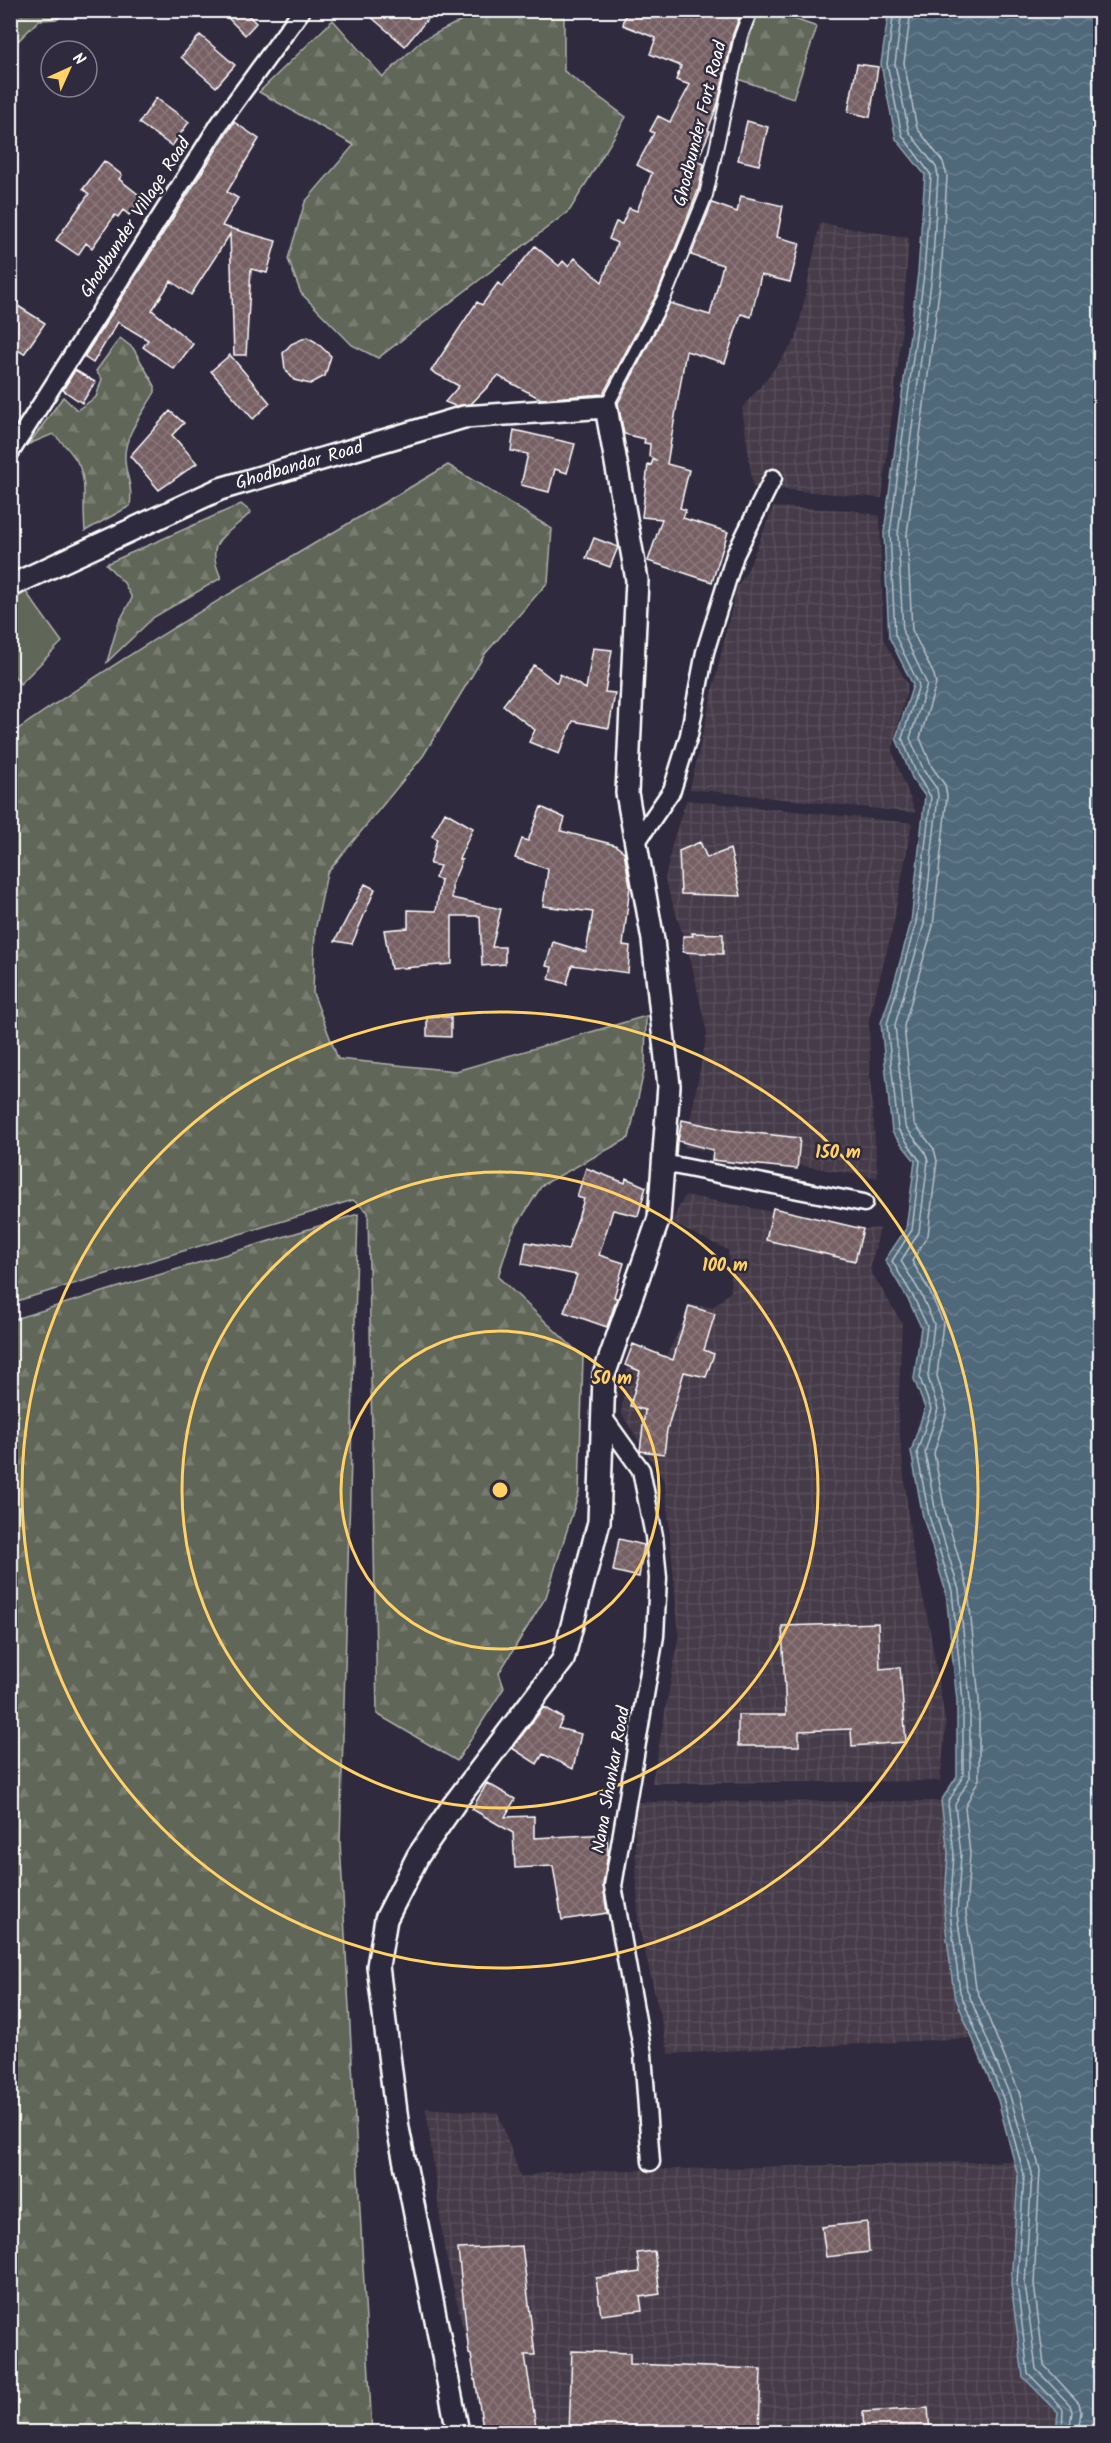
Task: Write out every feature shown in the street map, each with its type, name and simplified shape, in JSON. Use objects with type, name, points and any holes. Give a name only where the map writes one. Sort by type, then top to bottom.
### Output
[{"type":"street","name":"Ghodbunder Village Road","points":[[10,453],[220,123],[302,10]]},
{"type":"street","name":"Ghodbunder Fort Road","points":[[606,407],[664,296],[706,195],[741,36],[751,10]]},
{"type":"street","name":"Ghodbandar Road","points":[[10,586],[220,489],[308,462],[464,417],[606,407]]},
{"type":"street","points":[[458,2433],[398,2128],[378,1966],[386,1919],[418,1856],[454,1804],[563,1660],[599,1522],[604,1375],[659,1218],[669,1086],[653,940],[627,793],[637,580],[606,407]]},
{"type":"street","points":[[636,843],[672,790],[689,735],[705,652],[735,555],[773,478]]},
{"type":"street","points":[[663,1163],[864,1203]]},
{"type":"street","name":"Nana Shankar Road","points":[[603,1417],[641,1470],[654,1536],[658,1578],[655,1636],[613,1886],[643,2054],[651,2162]]},
{"type":"shaded area","points":[[820,223],[909,238],[901,339],[882,498],[753,487],[742,408],[796,339]]},
{"type":"shaded area","points":[[773,507],[851,510],[880,516],[883,639],[908,685],[892,751],[916,813],[690,789],[736,589],[748,569]]},
{"type":"shaded area","points":[[686,800],[912,823],[892,931],[869,1019],[870,1077],[878,1178],[685,1147],[707,1033],[690,957],[665,880],[672,844]]},
{"type":"shaded area","points":[[685,1195],[862,1229],[880,1228],[870,1270],[902,1323],[898,1418],[911,1541],[929,1625],[946,1726],[940,1781],[652,1783],[679,1635],[665,1482],[621,1413],[627,1369],[661,1366],[692,1305],[713,1307],[731,1291],[728,1250],[671,1223]]},
{"type":"shaded area","points":[[941,1801],[948,1853],[944,1914],[954,1994],[972,2038],[669,2054],[638,1922],[634,1802]]},
{"type":"shaded area","points":[[426,2108],[498,2113],[521,2178],[545,2172],[1014,2161],[1018,2176],[1023,2376],[1058,2412],[1056,2432],[488,2432],[444,2248]]},
{"type":"green space","points":[[11,10],[62,11],[58,19],[39,20],[11,48]]},
{"type":"green space","points":[[479,11],[564,11],[564,71],[626,117],[570,210],[378,358],[352,345],[301,293],[288,259],[305,202],[354,145],[259,92],[333,20],[383,77],[421,41]]},
{"type":"green space","points":[[759,11],[772,11],[817,27],[793,98],[735,78]]},
{"type":"green space","points":[[120,338],[133,348],[155,386],[155,392],[135,424],[125,451],[131,492],[130,506],[85,531],[83,478],[75,458],[53,434],[29,444],[63,397],[77,410],[96,397],[102,379],[96,371]]},
{"type":"green space","points":[[448,465],[552,529],[548,582],[485,654],[423,756],[327,873],[315,931],[313,993],[338,1059],[456,1071],[646,1016],[645,1067],[629,1138],[542,1185],[512,1233],[498,1277],[583,1357],[579,1492],[546,1597],[499,1673],[504,1688],[457,1761],[377,1714],[368,1212],[353,1200],[10,1303],[11,734],[172,629]]},
{"type":"green space","points":[[241,504],[251,512],[216,546],[216,565],[221,578],[154,617],[107,662],[118,624],[132,598],[124,583],[106,564]]},
{"type":"green space","points":[[26,592],[62,642],[20,684],[11,671],[11,602]]},
{"type":"green space","points":[[358,1214],[340,1842],[372,2432],[11,2432],[11,1320]]},
{"type":"water","points":[[889,10],[1100,11],[1100,2432],[1056,2432],[1058,2412],[1023,2377],[1011,2284],[1018,2176],[998,2100],[954,1994],[944,1914],[948,1853],[941,1801],[957,1776],[957,1701],[946,1592],[923,1517],[911,1451],[925,1408],[914,1379],[921,1327],[885,1260],[906,1229],[915,1161],[892,1132],[881,1023],[911,922],[925,796],[912,778],[896,738],[913,685],[889,637],[884,533],[918,273],[925,175],[896,139],[881,64]]},
{"type":"building","points":[[220,10],[243,10],[256,23],[245,35]]},
{"type":"building","points":[[363,10],[435,10],[405,46]]},
{"type":"building","points":[[626,10],[742,10],[733,34],[718,103],[708,130],[710,131],[697,161],[704,164],[698,191],[658,292],[603,394],[541,399],[498,376],[471,404],[455,406],[445,402],[459,386],[431,371],[477,302],[482,305],[498,283],[502,287],[535,246],[559,266],[563,261],[568,266],[575,258],[602,282],[617,243],[609,239],[616,222],[622,224],[629,208],[637,211],[652,173],[637,165],[654,133],[650,131],[658,116],[670,122],[690,85],[676,80],[681,66],[650,54],[656,38],[623,25]]},
{"type":"building","points":[[200,35],[235,65],[216,87],[181,57]]},
{"type":"building","points":[[857,64],[878,67],[870,117],[848,112]]},
{"type":"building","points":[[156,98],[189,122],[172,146],[139,123]]},
{"type":"building","points":[[747,121],[768,127],[759,165],[738,160]]},
{"type":"building","points":[[234,122],[259,139],[227,192],[238,198],[222,226],[276,241],[267,273],[251,269],[246,355],[234,355],[230,234],[191,295],[171,281],[152,310],[193,344],[174,369],[143,347],[148,340],[118,322],[93,363],[84,357]]},
{"type":"building","points":[[104,161],[122,175],[119,179],[143,198],[129,215],[123,210],[118,217],[115,215],[92,248],[86,243],[78,255],[56,240],[89,194],[83,189]]},
{"type":"building","points":[[741,196],[783,206],[777,237],[800,243],[790,282],[761,275],[751,317],[741,314],[725,363],[686,351],[667,464],[689,470],[680,508],[686,510],[683,518],[728,532],[712,582],[648,561],[662,519],[642,517],[648,464],[651,465],[653,460],[657,461],[649,456],[650,444],[644,443],[645,439],[624,434],[618,403],[670,303],[710,315],[723,265],[691,255],[712,203],[737,212]]},
{"type":"building","points":[[10,301],[45,323],[24,354],[10,345]]},
{"type":"building","points":[[307,337],[331,356],[325,376],[310,384],[294,380],[285,369],[283,353],[291,344]]},
{"type":"building","points":[[230,355],[270,403],[253,419],[211,371]]},
{"type":"building","points":[[75,370],[95,382],[82,403],[63,390]]},
{"type":"building","points":[[170,411],[184,423],[172,435],[197,463],[159,490],[130,456]]},
{"type":"building","points":[[514,430],[575,444],[567,473],[555,469],[549,492],[521,485],[528,454],[511,451]]},
{"type":"building","points":[[594,538],[618,547],[610,567],[586,558]]},
{"type":"building","points":[[593,648],[612,650],[605,692],[615,693],[609,728],[573,721],[559,754],[529,742],[535,730],[503,705],[534,665],[557,683],[560,674],[586,689]]},
{"type":"building","points":[[541,807],[565,818],[561,831],[615,845],[624,852],[630,886],[623,945],[630,946],[628,973],[572,965],[567,984],[549,979],[552,967],[546,966],[553,942],[586,952],[593,912],[543,906],[548,869],[515,858],[522,839],[528,841]]},
{"type":"building","points":[[445,812],[473,828],[459,859],[462,860],[452,884],[452,898],[501,909],[492,947],[505,947],[505,964],[482,966],[480,916],[452,916],[452,964],[391,969],[384,930],[408,928],[408,910],[436,911],[441,880],[435,878],[440,866],[430,864],[437,839],[432,836]]},
{"type":"building","points":[[700,842],[707,858],[730,849],[741,896],[681,894],[679,851]]},
{"type":"building","points":[[365,884],[375,889],[352,944],[335,941]]},
{"type":"building","points":[[692,933],[723,934],[723,954],[683,952],[683,936],[693,936]]},
{"type":"building","points":[[427,1016],[451,1017],[451,1037],[427,1036]]},
{"type":"building","points":[[682,1120],[727,1130],[800,1138],[797,1169],[712,1160],[713,1150],[678,1141]]},
{"type":"building","points":[[586,1168],[625,1183],[626,1178],[646,1187],[638,1216],[613,1210],[599,1255],[624,1263],[614,1297],[617,1298],[607,1327],[564,1312],[577,1275],[522,1264],[526,1242],[568,1250],[584,1199],[577,1197]]},
{"type":"building","points":[[773,1208],[863,1229],[855,1261],[766,1240]]},
{"type":"building","points":[[689,1306],[715,1314],[704,1350],[714,1354],[706,1377],[684,1372],[667,1430],[664,1454],[640,1451],[645,1410],[630,1406],[640,1371],[625,1365],[633,1344],[673,1360]]},
{"type":"building","points":[[619,1539],[644,1545],[639,1577],[613,1571]]},
{"type":"building","points":[[878,1623],[880,1669],[900,1667],[906,1742],[852,1746],[851,1729],[799,1731],[799,1746],[738,1746],[738,1715],[786,1715],[782,1626]]},
{"type":"building","points":[[544,1707],[563,1718],[558,1728],[581,1734],[573,1769],[543,1754],[537,1764],[512,1748]]},
{"type":"building","points":[[487,1783],[515,1799],[505,1817],[534,1816],[534,1838],[607,1834],[608,1853],[603,1885],[607,1913],[562,1920],[553,1866],[515,1868],[513,1833],[472,1809]]},
{"type":"building","points":[[867,2222],[869,2252],[826,2257],[822,2227]]},
{"type":"building","points":[[522,2246],[535,2355],[525,2355],[537,2433],[484,2433],[469,2354],[458,2249]]},
{"type":"building","points":[[654,2251],[660,2294],[640,2297],[642,2310],[601,2315],[596,2278],[640,2272],[637,2253]]},
{"type":"building","points":[[572,2351],[630,2353],[630,2364],[761,2369],[759,2433],[569,2433]]},
{"type":"building","points":[[928,2408],[930,2433],[864,2433],[863,2412]]}]
